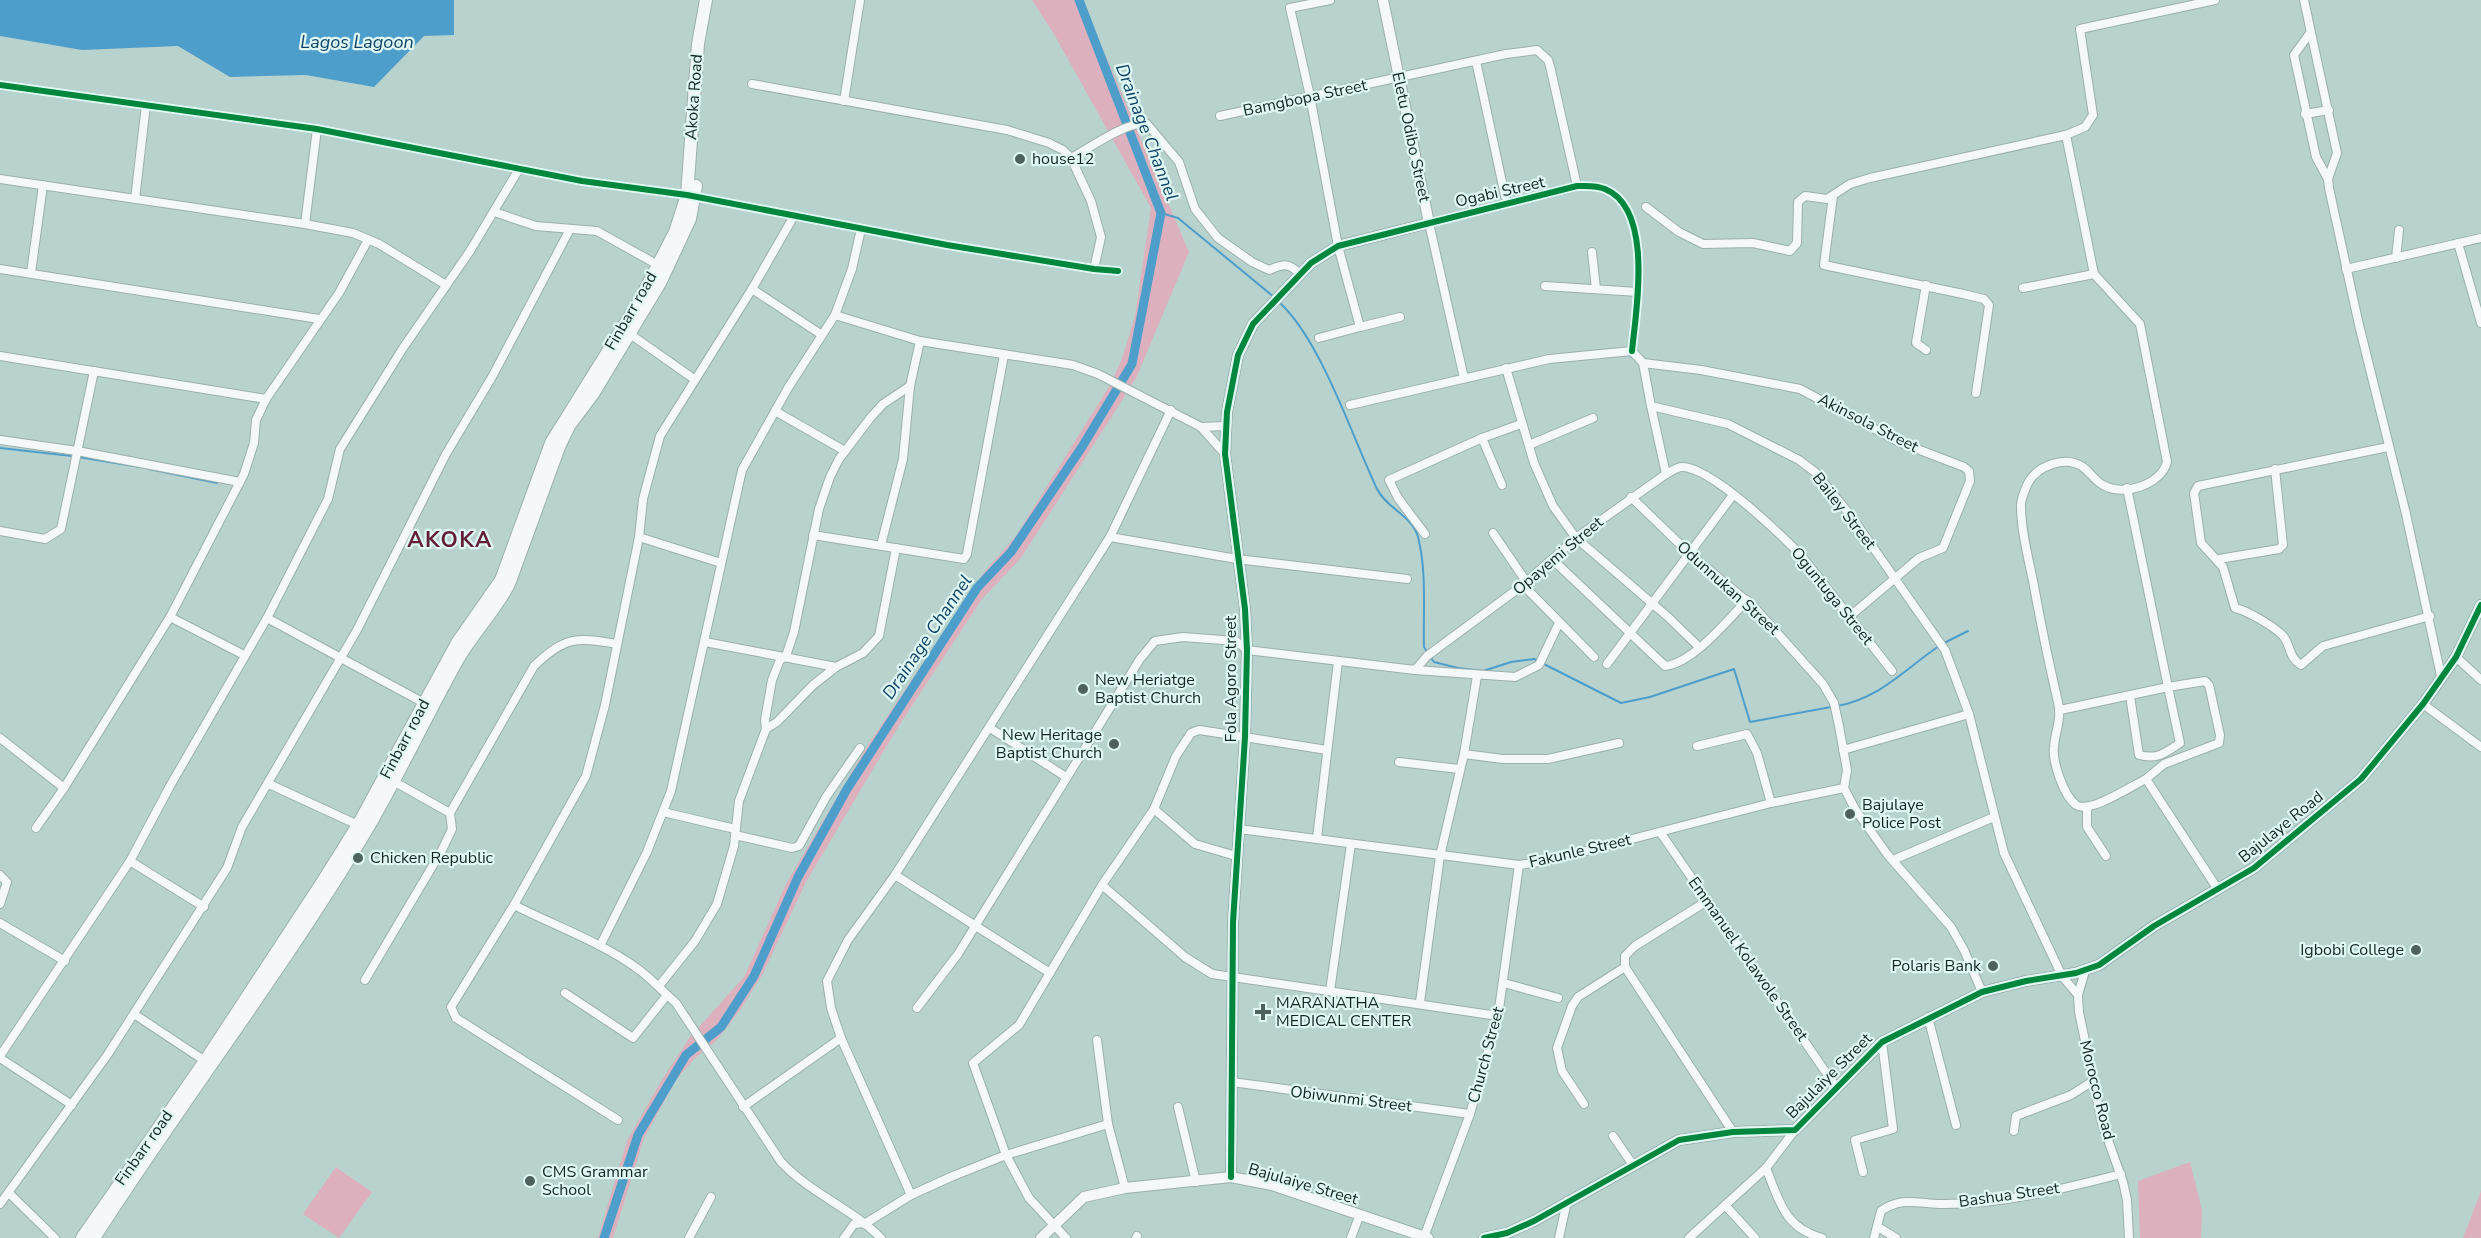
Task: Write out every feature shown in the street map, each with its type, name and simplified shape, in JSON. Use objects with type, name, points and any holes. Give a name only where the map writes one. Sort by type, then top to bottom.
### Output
[{"type":"main road","name":"Akoka Road","points":[[691,196],[698,44],[706,0]]},
{"type":"main road","points":[[686,217],[691,196],[702,72],[713,0]]},
{"type":"main road","name":"Finbarr road","points":[[82,1238],[327,884],[457,643],[501,580],[551,443],[562,421],[640,300],[686,217]]},
{"type":"main road","name":"Finbarr road","points":[[94,1238],[213,1065],[393,781],[464,649],[500,600],[509,584],[559,447],[569,426],[630,334],[660,283],[686,217]]},
{"type":"street","points":[[844,102],[860,0]]},
{"type":"street","points":[[1330,0],[1290,8],[1310,96],[1338,246],[1360,327]]},
{"type":"street","name":"Eletu Odibo Street","points":[[1383,0],[1464,378]]},
{"type":"street","points":[[1646,207],[1679,232],[1703,244],[1753,243],[1790,251],[1797,243],[1796,213],[1799,199],[1805,196],[1827,199],[1850,184],[1870,178],[2066,135],[2085,127],[2093,115],[2080,29],[2215,0]]},
{"type":"street","points":[[2304,0],[2337,153],[2328,179]]},
{"type":"street","points":[[2310,33],[2294,55],[2305,114],[2316,157],[2328,179],[2346,269],[2430,616],[2441,676]]},
{"type":"street","name":"Bamgbopa Street","points":[[1220,116],[1398,77],[1537,50],[1544,55],[1550,66],[1577,186]]},
{"type":"street","points":[[1476,61],[1505,196]]},
{"type":"street","points":[[752,84],[1007,130],[1049,143],[1071,159],[1091,201],[1101,237],[1094,269]]},
{"type":"street","points":[[0,86],[317,129],[637,190],[691,196],[861,229],[1094,269],[1118,271]]},
{"type":"street","points":[[135,199],[146,105]]},
{"type":"street","points":[[2305,114],[2329,110]]},
{"type":"street","points":[[1071,159],[1112,135],[1137,125],[1147,124],[1179,162],[1195,209],[1218,238],[1251,262],[1269,270],[1284,264],[1291,265],[1300,274]]},
{"type":"street","points":[[305,224],[317,129]]},
{"type":"street","points":[[2060,710],[2205,681],[2209,685],[2218,726],[2219,743],[2164,764],[2146,779],[2087,808],[2075,804],[2062,788],[2053,748],[2058,734],[2060,710],[2035,599],[2023,527],[2023,497],[2027,484],[2040,469],[2064,462],[2082,466],[2102,485],[2115,490],[2156,481],[2164,472],[2167,462],[2140,324],[2094,274],[2066,135]]},
{"type":"street","points":[[72,1105],[0,1057],[130,861],[244,655],[267,618],[328,499],[340,449],[494,212],[519,169]]},
{"type":"street","points":[[0,179],[305,224],[352,234],[402,257],[446,285]]},
{"type":"street","points":[[31,273],[43,185]]},
{"type":"street","points":[[1577,186],[1606,189],[1621,202],[1637,237],[1640,255],[1632,351],[1643,363],[1666,474]]},
{"type":"street","name":"Ogabi Street","points":[[1429,223],[1577,186]]},
{"type":"street","points":[[1833,196],[1824,265],[1984,299],[1989,305],[1976,393]]},
{"type":"street","points":[[494,212],[536,226],[569,231],[597,231],[658,265]]},
{"type":"street","points":[[618,1120],[494,1044],[452,1013],[456,998],[568,813],[586,776],[601,724],[654,451],[673,412],[752,290],[794,216]]},
{"type":"street","name":"Fola Agoro Street","points":[[1231,1178],[1232,977],[1236,856],[1245,737],[1247,650],[1245,609],[1225,454],[1226,426],[1238,355],[1253,324],[1270,303],[1311,263],[1338,246],[1429,223]]},
{"type":"street","points":[[600,945],[632,885],[671,790],[742,470],[774,411],[835,315],[852,269],[861,229]]},
{"type":"street","points":[[2396,258],[2399,230]]},
{"type":"street","points":[[0,1204],[72,1105],[204,907],[230,862],[242,827],[341,658],[446,454],[492,377],[569,231]]},
{"type":"street","points":[[2346,269],[2481,238]]},
{"type":"street","points":[[36,828],[64,788],[170,617],[240,482],[249,461],[256,420],[266,399],[339,292],[368,240]]},
{"type":"street","points":[[2458,243],[2481,323]]},
{"type":"street","points":[[1592,252],[1596,289]]},
{"type":"street","points":[[0,269],[319,319]]},
{"type":"street","points":[[2023,288],[2094,274]]},
{"type":"street","points":[[1926,285],[1916,343],[1926,350]]},
{"type":"street","points":[[1545,286],[1638,292]]},
{"type":"street","points":[[752,290],[822,335]]},
{"type":"street","points":[[835,315],[920,341],[1073,365],[1141,394],[1201,427],[1225,454]]},
{"type":"street","points":[[1319,338],[1400,317]]},
{"type":"street","points":[[630,334],[694,379]]},
{"type":"street","points":[[882,544],[903,459],[910,386],[920,341]]},
{"type":"street","points":[[1350,405],[1549,359],[1632,351]]},
{"type":"street","points":[[813,535],[882,544],[958,560],[964,559],[967,554],[1004,355]]},
{"type":"street","points":[[0,356],[266,399]]},
{"type":"street","name":"Akinsola Street","points":[[1643,363],[1701,370],[1800,390],[1899,442],[1964,466],[1969,471],[1970,481],[1943,548],[1919,558],[1849,616]]},
{"type":"street","points":[[1506,368],[1540,481],[1553,506],[1576,538],[1654,604],[1699,647]]},
{"type":"street","points":[[0,531],[45,539],[57,534],[61,529],[94,371]]},
{"type":"street","points":[[659,986],[695,941],[717,904],[726,876],[739,801],[766,729],[765,720],[772,680],[780,660],[786,656],[794,632],[813,535],[831,477],[845,451],[882,404],[910,386]]},
{"type":"street","name":"Bailey Street","points":[[1651,406],[1728,424],[1799,460],[1826,484],[1896,579],[1943,646],[1969,714],[1994,817],[2017,883],[2062,976]]},
{"type":"street","points":[[911,1195],[841,1038],[831,1008],[827,981],[848,940],[895,875],[1110,537],[1171,410]]},
{"type":"street","points":[[774,411],[845,451]]},
{"type":"street","points":[[1529,445],[1593,418]]},
{"type":"street","points":[[1425,534],[1398,498],[1389,480],[1482,438],[1521,424]]},
{"type":"street","points":[[1201,427],[1226,426]]},
{"type":"street","points":[[1482,438],[1502,485]]},
{"type":"street","points":[[0,440],[76,456],[240,482]]},
{"type":"street","points":[[2388,447],[2198,486],[2194,493],[2201,543],[2218,559],[2228,581],[2235,608],[2248,610],[2283,636],[2294,661],[2301,665],[2323,646],[2430,616]]},
{"type":"street","name":"Opayemi Street","points":[[1415,670],[1427,656],[1523,585],[1576,538],[1679,467]]},
{"type":"street","name":"Oguntuga Street","points":[[1679,467],[1711,478],[1800,554],[1892,671]]},
{"type":"street","points":[[2218,559],[2279,549],[2283,545],[2275,469]]},
{"type":"street","points":[[2127,488],[2180,743],[2163,755],[2152,758],[2139,755],[2130,696]]},
{"type":"street","points":[[1607,664],[1654,604],[1733,495]]},
{"type":"street","name":"Odunnukan Street","points":[[1631,498],[1689,554],[1747,600],[1809,666],[1834,707],[1847,770],[1844,788]]},
{"type":"street","points":[[1493,533],[1523,577],[1523,585],[1594,657]]},
{"type":"street","points":[[639,537],[721,563]]},
{"type":"street","points":[[1110,537],[1237,559],[1407,579]]},
{"type":"street","points":[[766,729],[777,723],[836,667],[862,653],[879,636],[896,548]]},
{"type":"street","points":[[1553,560],[1665,666],[1670,666],[1699,647],[1747,600]]},
{"type":"street","name":"Bajulaye Road","points":[[2026,981],[2085,971],[2099,965],[2154,926],[2254,868],[2361,779],[2423,704],[2456,657],[2481,605]]},
{"type":"street","points":[[170,617],[244,655]]},
{"type":"street","points":[[267,618],[424,703]]},
{"type":"street","points":[[917,1008],[975,926],[1140,659],[1155,640],[1183,637],[1236,641],[1247,650],[1415,670],[1515,677],[1539,665],[1558,623]]},
{"type":"street","points":[[365,980],[416,898],[449,838],[452,829],[450,813],[534,666],[553,650],[575,639],[586,638],[617,644]]},
{"type":"street","points":[[705,642],[836,667]]},
{"type":"street","points":[[2456,657],[2481,680]]},
{"type":"street","points":[[1317,838],[1338,661]]},
{"type":"street","points":[[1420,1002],[1440,856],[1464,754],[1477,676]]},
{"type":"street","points":[[2423,704],[2481,747]]},
{"type":"street","points":[[1843,750],[1969,714]]},
{"type":"street","points":[[990,728],[1066,777]]},
{"type":"street","points":[[1066,1238],[1029,1198],[1006,1155],[974,1064],[1019,1025],[1102,885],[1154,809],[1176,756],[1191,733],[1199,730],[1327,750]]},
{"type":"street","points":[[1696,746],[1747,734],[1756,753],[1771,803]]},
{"type":"street","points":[[0,738],[64,788]]},
{"type":"street","points":[[1464,754],[1503,759],[1548,759],[1619,742]]},
{"type":"street","points":[[663,812],[792,848],[799,846],[826,797],[860,748]]},
{"type":"street","points":[[1399,762],[1459,769]]},
{"type":"street","points":[[2146,779],[2217,888]]},
{"type":"street","points":[[393,781],[450,813]]},
{"type":"street","points":[[269,784],[358,825]]},
{"type":"street","points":[[1844,788],[1855,809],[1893,860],[1951,927],[1964,950],[1982,992]]},
{"type":"street","name":"Fakunle Street","points":[[1239,829],[1519,865],[1551,860],[1771,803],[1844,788]]},
{"type":"street","points":[[2087,808],[2087,827],[2106,856]]},
{"type":"street","points":[[1154,809],[1195,844],[1236,856]]},
{"type":"street","points":[[1893,860],[1994,817]]},
{"type":"street","name":"Emmanuel Kolawole Street","points":[[1659,832],[1836,1087]]},
{"type":"street","points":[[1330,991],[1351,844]]},
{"type":"street","points":[[130,861],[204,907]]},
{"type":"street","name":"Church Street","points":[[1426,1238],[1470,1114],[1498,1016],[1519,865]]},
{"type":"street","points":[[0,875],[8,882],[0,904]]},
{"type":"street","points":[[895,875],[1050,973]]},
{"type":"street","points":[[1102,885],[1198,966],[1212,974],[1420,1002],[1498,1016]]},
{"type":"street","points":[[1707,901],[1635,946],[1625,956],[1625,967],[1733,1132]]},
{"type":"street","points":[[514,905],[600,945],[638,969],[659,986],[676,1003],[770,1147],[795,1176],[866,1223],[881,1238]]},
{"type":"street","points":[[0,923],[65,961]]},
{"type":"street","points":[[1584,1104],[1562,1071],[1557,1048],[1572,1006],[1578,997],[1625,967]]},
{"type":"street","name":"Morocco Road","points":[[2085,971],[2078,995],[2102,1123],[2122,1178],[2129,1238]]},
{"type":"street","points":[[2062,976],[2078,995]]},
{"type":"street","name":"Bajulaiye Street","points":[[1484,1238],[1507,1233],[1679,1140],[1733,1132],[1795,1131],[1882,1042],[1982,992],[2026,981]]},
{"type":"street","points":[[1504,983],[1558,998]]},
{"type":"street","points":[[565,993],[633,1038],[667,995]]},
{"type":"street","points":[[134,1014],[205,1061]]},
{"type":"street","points":[[1928,1017],[1956,1125]]},
{"type":"street","points":[[743,1107],[841,1038]]},
{"type":"street","points":[[1096,1040],[1108,1124],[1125,1188]]},
{"type":"street","points":[[1863,1172],[1856,1140],[1893,1129],[1882,1042]]},
{"type":"street","points":[[2014,1131],[2016,1116],[2071,1095],[2093,1081]]},
{"type":"street","name":"Obiwunmi Street","points":[[1233,1082],[1470,1114]]},
{"type":"street","points":[[1178,1107],[1196,1182]]},
{"type":"street","points":[[844,1238],[854,1224],[866,1223],[911,1195],[1006,1155],[1108,1124]]},
{"type":"street","points":[[1689,1238],[1766,1168],[1795,1131]]},
{"type":"street","points":[[1613,1136],[1633,1165]]},
{"type":"street","points":[[1766,1168],[1794,1226],[1822,1238]]},
{"type":"street","name":"Bajulaiye Street","points":[[1041,1238],[1084,1197],[1125,1188],[1231,1178],[1272,1185],[1426,1238]]},
{"type":"street","name":"Bashua Street","points":[[1878,1227],[1881,1211],[1896,1202],[1952,1204],[2004,1199],[2122,1178]]},
{"type":"street","points":[[9,1193],[55,1238]]},
{"type":"street","points":[[689,1238],[711,1197]]},
{"type":"street","points":[[1559,1238],[1567,1201]]},
{"type":"street","points":[[1725,1206],[1755,1238]]},
{"type":"street","points":[[1351,1238],[1360,1214]]},
{"type":"street","points":[[1874,1238],[1878,1227],[1896,1238]]},
{"type":"shaded area","points":[[1032,0],[1082,0],[1189,252],[1137,376],[1021,558],[982,599],[898,727],[806,882],[763,973],[741,1009],[716,1041],[695,1058],[676,1080],[644,1138],[613,1238],[598,1238],[627,1141],[660,1083],[690,1037],[744,977],[786,884],[868,745],[985,571],[1016,536],[1110,385],[1122,359],[1135,316],[1151,208],[1055,36]]},
{"type":"shaded area","points":[[2190,1162],[2202,1210],[2201,1238],[2140,1238],[2138,1181]]},
{"type":"shaded area","points":[[336,1167],[372,1192],[339,1238],[303,1214]]},
{"type":"shaded area","points":[[2481,1191],[2481,1238],[2463,1238]]},
{"type":"water","name":"Lagos Lagoon","points":[[0,0],[454,0],[454,35],[424,36],[374,87],[306,75],[230,77],[178,46],[82,50],[0,36]]},
{"type":"waterway","name":"Drainage Channel","points":[[604,1238],[638,1135],[686,1055],[721,1027],[754,976],[798,877],[847,789],[977,588],[1011,552],[1082,447],[1132,364],[1161,213],[1079,0]]},
{"type":"waterway","points":[[1161,213],[1178,218],[1274,297]]},
{"type":"waterway","points":[[1280,303],[1295,320],[1322,365],[1381,496],[1415,529],[1423,564],[1424,647],[1428,653]]},
{"type":"waterway","points":[[0,448],[72,456]]},
{"type":"waterway","points":[[78,457],[140,467]]},
{"type":"waterway","points":[[149,469],[217,483]]},
{"type":"waterway","points":[[1944,643],[1968,631]]},
{"type":"waterway","points":[[1837,706],[1866,697],[1879,690],[1939,646]]},
{"type":"waterway","points":[[1431,658],[1434,662],[1483,671],[1511,662],[1534,659],[1621,703],[1650,697],[1734,669],[1750,722],[1831,707]]},
{"type":"cycle path","points":[[0,85],[317,129],[582,181],[687,195],[947,245],[1118,271]]},
{"type":"cycle path","points":[[1231,1177],[1233,922],[1245,737],[1247,650],[1245,609],[1225,454],[1227,412],[1238,355],[1253,324],[1311,263],[1338,246],[1577,186],[1591,186],[1605,189],[1620,200],[1630,217],[1636,238],[1638,287],[1632,351]]},
{"type":"cycle path","points":[[1484,1238],[1507,1233],[1534,1221],[1679,1140],[1733,1132],[1795,1130],[1882,1042],[1982,992],[2026,981],[2076,973],[2099,965],[2154,926],[2254,868],[2361,779],[2423,704],[2456,657],[2481,605]]},
{"type":"place","name":"house12","points":[[1020,159]]},
{"type":"place","name":"New Heriatge Baptist Church","points":[[1083,689]]},
{"type":"place","name":"New Heritage Baptist Church","points":[[1114,744]]},
{"type":"place","name":"Bajulaye Police Post","points":[[1850,814]]},
{"type":"place","name":"Chicken Republic","points":[[358,858]]},
{"type":"place","name":"Igbobi College","points":[[2416,950]]},
{"type":"place","name":"Polaris Bank","points":[[1993,966]]},
{"type":"place","name":"MARANATHA MEDICAL CENTER","points":[[1263,1012]]},
{"type":"place","name":"CMS Grammar School","points":[[530,1181]]},
{"type":"district","name":"AKOKA","points":[[450,540]]}]
